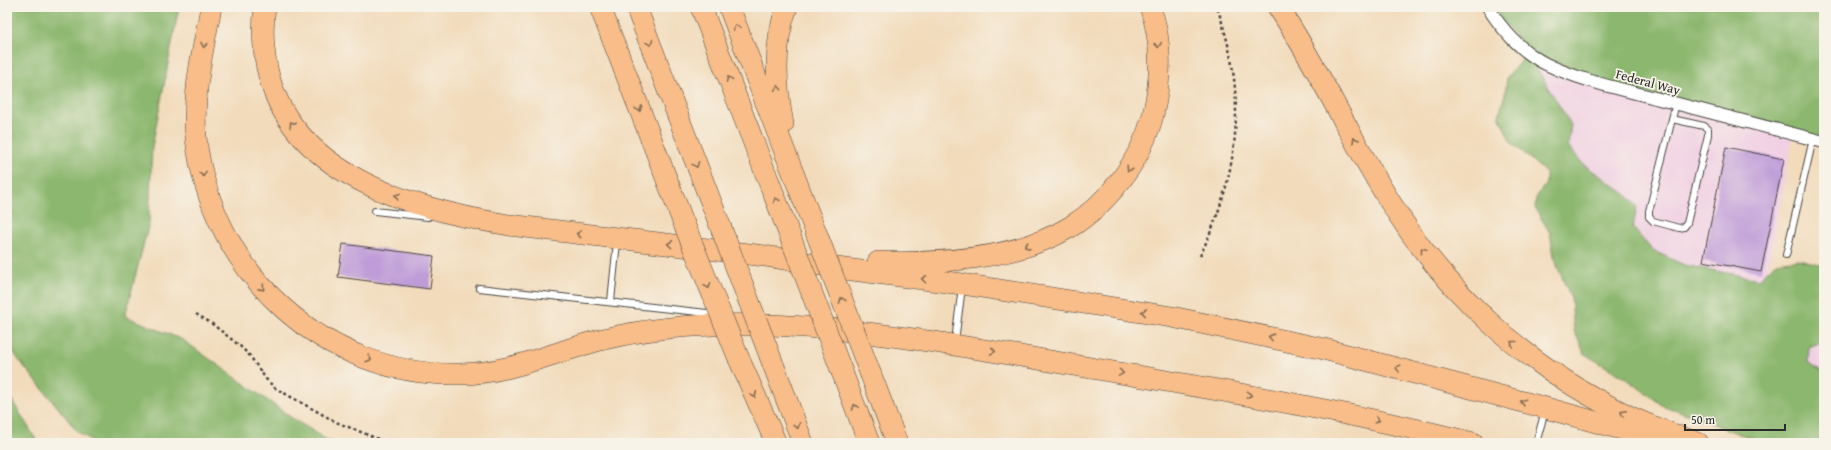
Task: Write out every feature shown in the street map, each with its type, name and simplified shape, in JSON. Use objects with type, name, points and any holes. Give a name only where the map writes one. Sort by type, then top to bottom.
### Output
[{"type":"highway","points":[[211,7],[200,63],[195,112],[196,135],[200,160],[212,208],[234,251],[264,290],[300,323],[342,348],[372,360],[411,370],[460,374],[509,369],[600,340],[664,329],[711,325],[755,324],[878,334],[954,345],[1284,401],[1380,421],[1473,443]]},
{"type":"highway","points":[[265,7],[263,27],[265,54],[269,76],[274,91],[291,123],[302,137],[319,155],[345,173],[365,183],[436,209],[484,221],[533,229],[765,256],[846,269],[962,284],[1208,323],[1324,349],[1621,429],[1682,443]]},
{"type":"highway","points":[[592,7],[632,90]]},
{"type":"highway","points":[[600,7],[684,224],[739,359],[776,443]]},
{"type":"highway","points":[[636,7],[803,443]]},
{"type":"highway","points":[[701,7],[869,443]]},
{"type":"highway","points":[[729,7],[897,443]]},
{"type":"highway","points":[[787,7],[779,45],[778,82],[786,138],[801,194]]},
{"type":"highway","points":[[765,256],[863,262],[943,260],[1009,251],[1043,240],[1070,228],[1094,209],[1117,185],[1136,156],[1150,123],[1158,86],[1160,67],[1156,31],[1150,7]]},
{"type":"highway","points":[[1278,7],[1393,207],[1424,252],[1468,303],[1523,351],[1583,392],[1638,420],[1698,443]]},
{"type":"street","name":"Federal Way","points":[[1488,7],[1502,27],[1522,47],[1546,64],[1611,86],[1819,140]]},
{"type":"lane","points":[[1672,119],[1704,126],[1708,129],[1708,135],[1687,222],[1684,227],[1679,228],[1653,221],[1649,217],[1648,211],[1676,103]]},
{"type":"lane","points":[[1786,255],[1819,140]]},
{"type":"lane","points":[[376,210],[533,229]]},
{"type":"lane","points":[[611,301],[617,238]]},
{"type":"lane","points":[[954,345],[962,284]]},
{"type":"lane","points":[[479,288],[611,301],[729,316]]},
{"type":"lane","points":[[745,318],[878,334]]},
{"type":"lane","points":[[1536,443],[1546,408]]},
{"type":"path","points":[[1200,256],[1215,221],[1227,183],[1236,126],[1237,106],[1232,62],[1217,7]]},
{"type":"path","points":[[196,314],[240,346],[250,356],[266,379],[283,394],[336,422],[388,443]]},
{"type":"shaded area","points":[[1533,62],[1794,133],[1767,272],[1759,279],[1745,277],[1684,265],[1652,250],[1633,228],[1626,194],[1583,164],[1568,146],[1570,125]]},
{"type":"shaded area","points":[[1824,341],[1824,372],[1808,363],[1809,347]]},
{"type":"green space","points":[[7,7],[179,7],[152,147],[149,223],[125,316],[183,340],[295,420],[332,443],[96,443],[78,432],[18,359],[7,341]]},
{"type":"green space","points":[[1489,7],[1824,7],[1824,140],[1626,89],[1531,53]]},
{"type":"green space","points":[[1526,55],[1533,62],[1571,125],[1568,146],[1583,164],[1626,194],[1637,206],[1633,228],[1652,250],[1684,265],[1759,279],[1777,262],[1798,259],[1824,265],[1824,341],[1809,347],[1808,362],[1824,372],[1824,443],[1763,443],[1674,409],[1666,408],[1627,379],[1583,353],[1583,349],[1574,331],[1571,298],[1555,261],[1550,233],[1535,208],[1536,198],[1546,183],[1546,173],[1511,142],[1499,116],[1505,94],[1507,77]]},
{"type":"green space","points":[[7,392],[38,443],[7,443]]},
{"type":"building","points":[[1726,147],[1784,159],[1761,272],[1703,261]]},
{"type":"building","points":[[343,244],[434,256],[430,289],[338,277]]}]
